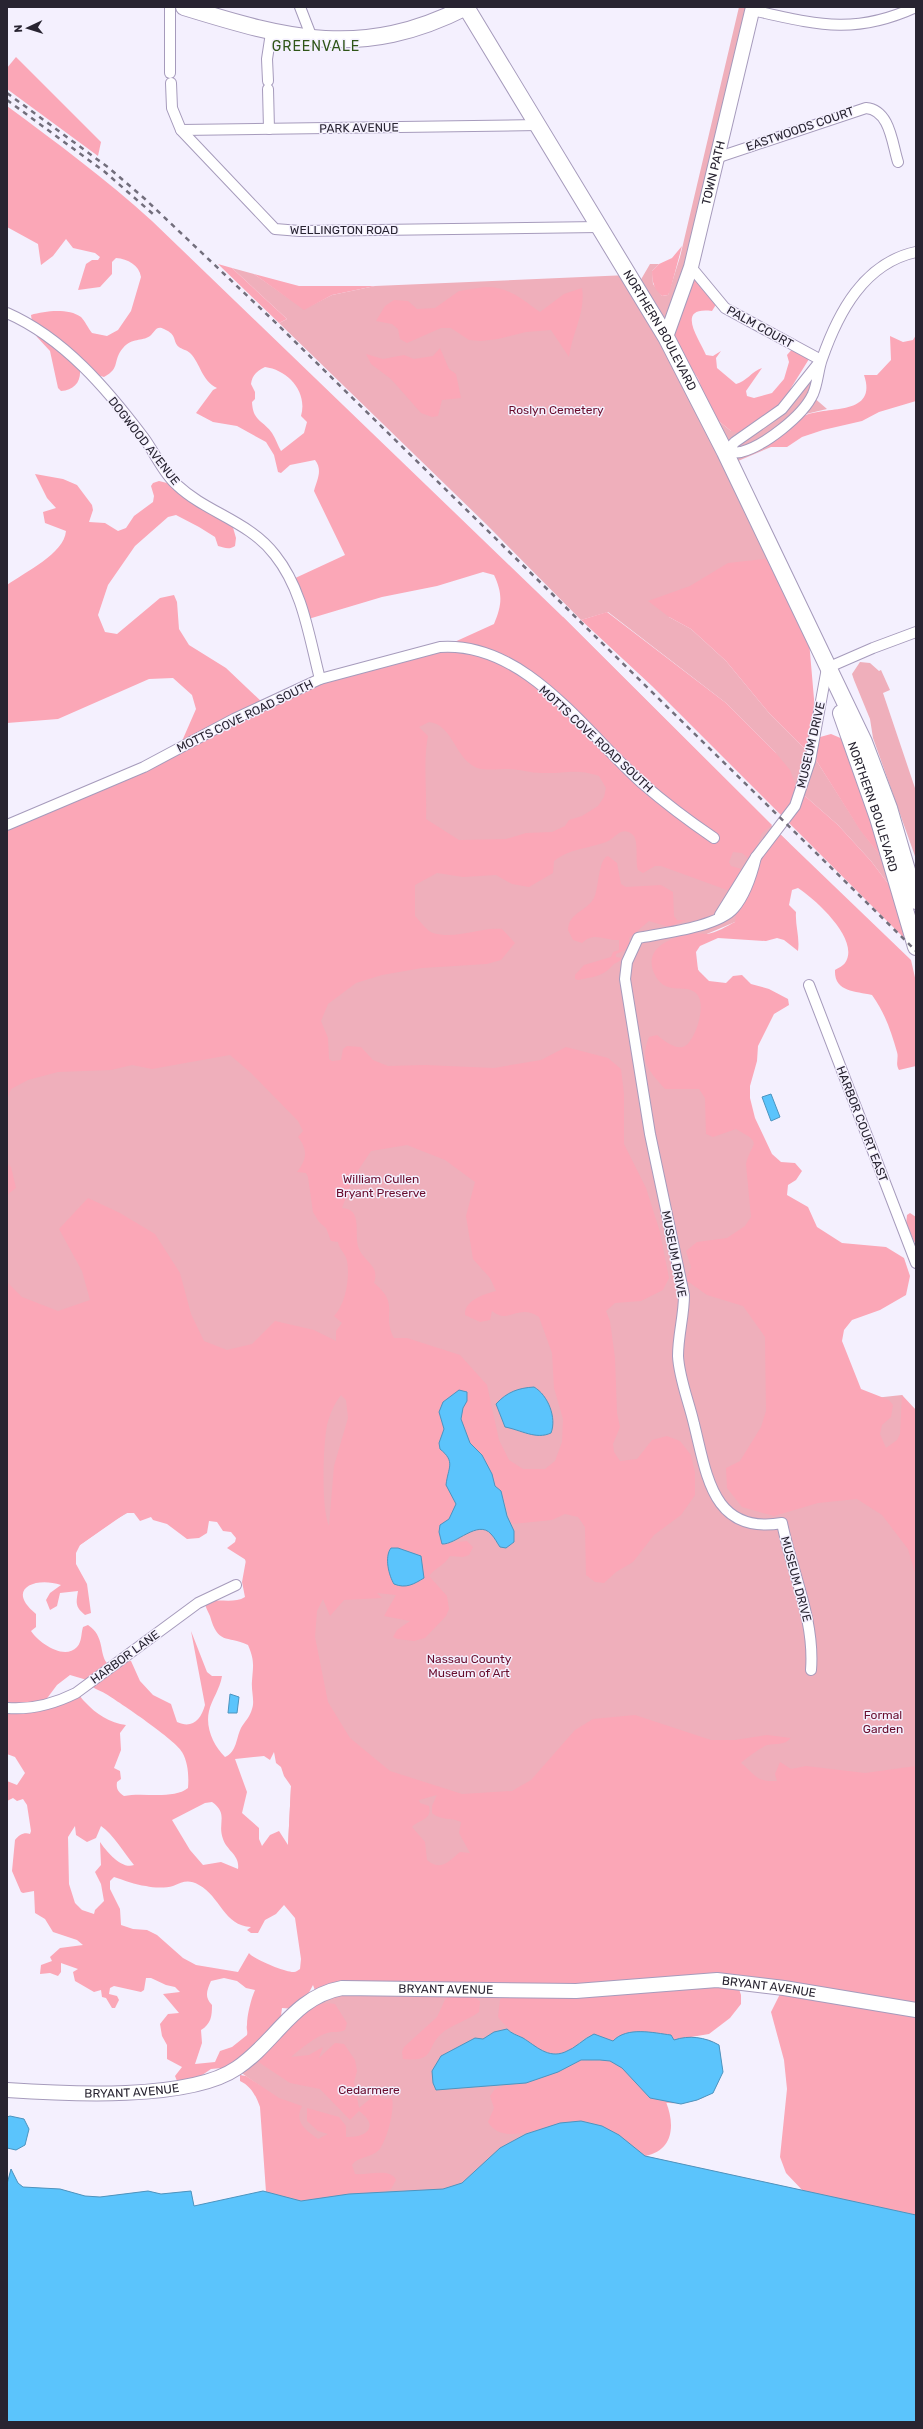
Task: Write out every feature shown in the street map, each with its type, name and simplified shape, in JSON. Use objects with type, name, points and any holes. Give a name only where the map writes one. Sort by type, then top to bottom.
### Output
[{"type":"main road","points":[[184,7],[271,33],[312,38],[348,40],[386,35],[416,28],[466,7]]},
{"type":"main road","name":"NORTHERN BOULEVARD","points":[[466,7],[666,337],[725,452],[827,668],[864,742],[877,774],[916,901]]},
{"type":"main road","name":"TOWN PATH","points":[[666,337],[690,267],[752,8]]},
{"type":"main road","name":"NORTHERN BOULEVARD","points":[[827,668],[878,818],[916,947]]},
{"type":"main road","name":"BRYANT AVENUE","points":[[7,2090],[51,2093],[115,2092],[197,2084],[226,2074],[244,2063],[307,2001],[316,1995],[342,1988],[365,1987],[442,1991],[576,1991],[717,1980],[784,1988],[916,2010]]},
{"type":"street","name":"WELLINGTON ROAD","points":[[170,7],[170,78],[172,108],[181,130],[267,222],[279,229],[599,227]]},
{"type":"street","points":[[300,7],[312,38]]},
{"type":"street","points":[[752,8],[823,25],[848,26],[879,22],[916,8]]},
{"type":"street","points":[[269,129],[268,59],[271,33]]},
{"type":"street","name":"EASTWOODS COURT","points":[[716,158],[866,108],[876,110],[884,119],[898,162]]},
{"type":"street","name":"PARK AVENUE","points":[[181,130],[538,126]]},
{"type":"street","points":[[725,452],[740,452],[754,447],[787,424],[812,396],[822,360],[842,313],[857,288],[885,265],[916,252]]},
{"type":"street","name":"PALM COURT","points":[[690,267],[725,308],[822,360]]},
{"type":"street","name":"DOGWOOD AVENUE","points":[[7,313],[45,333],[78,362],[119,407],[177,485],[194,498],[252,531],[275,555],[296,592],[320,679]]},
{"type":"street","points":[[725,452],[735,442],[782,408],[822,360]]},
{"type":"street","points":[[827,668],[873,648],[916,632]]},
{"type":"street","name":"MOTTS COVE ROAD SOUTH","points":[[7,825],[144,767],[240,716],[320,679],[440,647],[462,646],[481,651],[507,661],[519,669],[571,712],[641,782],[680,815],[714,838]]},
{"type":"street","name":"MUSEUM DRIVE","points":[[811,1670],[810,1632],[782,1523],[768,1526],[756,1524],[733,1516],[716,1500],[706,1470],[680,1369],[679,1344],[684,1313],[684,1295],[646,1115],[625,979],[627,962],[638,938],[703,924],[718,918],[756,857],[791,814],[803,787],[810,761],[827,668]]},
{"type":"street","name":"HARBOR COURT EAST","points":[[809,985],[916,1263]]},
{"type":"street","name":"HARBOR LANE","points":[[7,1708],[34,1708],[60,1701],[76,1693],[198,1603],[236,1585]]},
{"type":"green space","name":"Roslyn Cemetery","points":[[739,7],[753,7],[683,290],[692,372],[699,380],[704,400],[713,410],[716,419],[731,431],[764,420],[821,360],[812,396],[827,409],[806,414],[767,447],[771,447],[731,464],[779,564],[669,617],[691,629],[726,661],[769,713],[816,760],[860,829],[893,872],[902,902],[871,861],[838,825],[797,789],[775,752],[726,703],[608,612],[581,620],[486,524],[279,323],[287,319],[232,268],[254,274],[304,309],[332,295],[375,286],[628,275],[636,288],[650,264],[659,264],[652,271],[653,284],[662,296],[668,295],[680,257]]},
{"type":"green space","name":"William Cullen Bryant Preserve","points":[[563,617],[789,843],[735,922],[688,942],[856,1400],[902,1395],[916,1416],[916,2006],[730,1980],[656,2033],[710,2040],[719,2045],[721,2073],[718,2083],[712,2091],[704,2097],[694,2101],[666,2103],[646,2156],[916,2215],[556,2181],[159,2215],[7,2184],[11,2169],[18,2183],[23,2187],[60,2189],[85,2196],[100,2197],[148,2191],[161,2194],[191,2191],[194,2206],[268,2192],[260,2086],[236,2069],[316,1995],[288,1846],[291,1786],[275,1742],[248,1567],[233,1530],[166,1491],[115,1520],[49,1567],[7,1588],[7,825]]},
{"type":"green space","points":[[860,662],[870,663],[879,671],[881,670],[890,690],[883,693],[916,791],[916,859],[873,738],[870,719],[852,674]]},
{"type":"shaded area","points":[[16,57],[101,142],[98,156],[7,89],[7,68]]},
{"type":"shaded area","name":"William Cullen Bryant Preserve","points":[[7,106],[99,176],[152,221],[563,617],[772,825],[762,833],[754,855],[748,858],[742,853],[733,852],[729,862],[731,866],[745,870],[781,835],[911,960],[916,982],[916,1066],[899,1070],[897,1066],[898,1056],[890,1029],[881,1009],[872,995],[847,989],[838,983],[835,970],[845,963],[848,954],[847,943],[842,932],[825,910],[798,888],[792,890],[789,905],[796,912],[798,951],[784,940],[777,938],[766,941],[718,938],[700,946],[696,952],[698,970],[709,981],[726,983],[733,976],[742,975],[751,984],[769,989],[788,999],[789,1005],[774,1014],[758,1046],[757,1061],[750,1086],[750,1098],[755,1118],[772,1154],[781,1162],[795,1163],[802,1171],[796,1180],[788,1185],[787,1195],[808,1207],[817,1227],[842,1243],[886,1247],[904,1258],[910,1276],[906,1295],[880,1310],[852,1320],[844,1330],[842,1341],[861,1389],[889,1400],[893,1405],[891,1417],[882,1425],[880,1434],[886,1448],[897,1440],[900,1434],[902,1395],[916,1410],[916,1576],[908,1549],[882,1515],[857,1499],[818,1503],[774,1516],[742,1507],[727,1488],[726,1468],[740,1461],[761,1427],[766,1411],[765,1337],[743,1306],[707,1295],[686,1280],[691,1267],[686,1251],[697,1242],[727,1238],[745,1226],[751,1217],[746,1164],[754,1144],[750,1138],[736,1129],[713,1137],[706,1134],[705,1098],[699,1089],[665,1089],[654,1077],[647,1066],[645,1053],[649,1037],[657,1035],[674,1046],[682,1047],[686,1045],[696,1030],[701,1007],[698,995],[693,991],[668,987],[660,982],[654,974],[652,964],[653,955],[659,946],[675,938],[692,933],[707,934],[735,922],[738,894],[661,866],[655,866],[643,873],[638,870],[635,838],[630,833],[624,831],[606,842],[573,851],[560,857],[554,861],[553,873],[529,887],[512,884],[496,875],[463,877],[437,873],[415,885],[415,916],[431,932],[442,935],[451,935],[502,929],[515,943],[501,960],[487,964],[422,968],[382,975],[356,983],[328,1004],[321,1021],[328,1038],[329,1059],[332,1061],[341,1060],[343,1049],[347,1046],[361,1047],[373,1060],[388,1066],[425,1065],[494,1068],[541,1060],[566,1047],[608,1058],[621,1069],[624,1094],[624,1144],[646,1188],[660,1232],[669,1278],[663,1290],[641,1301],[615,1303],[606,1311],[610,1321],[615,1358],[617,1413],[620,1427],[613,1444],[614,1452],[620,1461],[637,1459],[652,1440],[667,1436],[680,1441],[691,1455],[695,1473],[695,1495],[681,1515],[654,1535],[633,1562],[616,1572],[604,1583],[595,1582],[586,1575],[585,1527],[578,1517],[565,1514],[552,1520],[512,1524],[501,1491],[495,1486],[492,1474],[482,1455],[470,1443],[466,1434],[461,1419],[463,1408],[467,1401],[439,1412],[444,1429],[439,1443],[451,1464],[446,1485],[456,1504],[449,1519],[440,1525],[442,1544],[467,1541],[473,1547],[469,1555],[463,1557],[450,1556],[429,1576],[447,1596],[449,1609],[446,1616],[425,1638],[414,1641],[397,1639],[393,1637],[397,1630],[410,1621],[384,1616],[396,1595],[377,1593],[382,1598],[344,1600],[330,1616],[323,1599],[317,1611],[315,1637],[328,1702],[350,1738],[390,1771],[462,1794],[512,1791],[531,1780],[575,1730],[593,1719],[635,1715],[711,1740],[735,1740],[767,1735],[791,1738],[783,1743],[765,1746],[741,1763],[756,1777],[764,1780],[777,1781],[775,1774],[780,1762],[791,1769],[806,1766],[865,1773],[916,1766],[916,2215],[804,2192],[786,2173],[780,2157],[787,2089],[784,2060],[771,2012],[783,1988],[738,1986],[741,1995],[741,2004],[730,2018],[709,2034],[673,2040],[671,2035],[663,2034],[619,2041],[613,2041],[593,2035],[584,2038],[567,2052],[556,2054],[546,2052],[527,2042],[510,2030],[498,2017],[500,2000],[506,1994],[467,1993],[480,2001],[479,2012],[454,2025],[441,2034],[425,2056],[421,2058],[403,2059],[402,2052],[404,2047],[437,2017],[449,1991],[316,1993],[313,1985],[304,2002],[295,2009],[282,2008],[282,2018],[315,2005],[329,2003],[335,2004],[347,2023],[345,2030],[329,2032],[318,2037],[291,2057],[309,2055],[323,2047],[319,2058],[335,2043],[344,2044],[355,2060],[357,2071],[354,2082],[359,2108],[376,2094],[384,2099],[392,2098],[393,2103],[391,2117],[382,2145],[376,2153],[358,2160],[352,2165],[355,2174],[383,2173],[393,2176],[396,2180],[391,2189],[381,2193],[349,2194],[301,2201],[266,2192],[260,2107],[253,2092],[240,2081],[240,2075],[246,2076],[279,2098],[302,2106],[299,2117],[300,2121],[305,2129],[318,2139],[328,2134],[318,2131],[307,2121],[307,2108],[339,2117],[346,2126],[346,2137],[360,2135],[368,2130],[370,2126],[365,2116],[359,2111],[350,2120],[320,2089],[290,2083],[254,2059],[222,2068],[211,2069],[195,2080],[177,2081],[175,2076],[182,2067],[167,2059],[167,2045],[162,2036],[160,2024],[168,2014],[179,2013],[163,1994],[180,1992],[175,1987],[166,1985],[151,1978],[146,1978],[144,1990],[141,1992],[114,1986],[110,1988],[109,1994],[117,1996],[119,2000],[115,2008],[112,2008],[106,1998],[102,1997],[101,1990],[94,1992],[75,1981],[73,1972],[78,1969],[61,1963],[61,1972],[58,1976],[50,1973],[40,1974],[41,1965],[52,1961],[50,1957],[60,1948],[83,1945],[77,1940],[53,1932],[45,1919],[35,1913],[34,1891],[21,1892],[12,1871],[15,1840],[22,1834],[30,1834],[31,1831],[27,1805],[23,1799],[17,1801],[13,1798],[7,1801],[7,1781],[17,1785],[25,1773],[15,1757],[7,1754],[7,1282],[22,1297],[58,1311],[90,1300],[82,1271],[59,1229],[88,1198],[120,1213],[155,1234],[180,1273],[191,1314],[204,1341],[227,1350],[252,1344],[275,1321],[314,1330],[336,1341],[336,1331],[342,1323],[334,1316],[342,1305],[344,1298],[348,1267],[346,1258],[338,1242],[331,1241],[326,1228],[319,1222],[313,1212],[308,1177],[306,1173],[297,1172],[303,1163],[305,1154],[305,1150],[298,1137],[303,1131],[298,1121],[251,1073],[230,1055],[152,1069],[132,1065],[111,1070],[58,1072],[28,1080],[11,1089],[7,1100],[7,826],[179,748],[196,709],[192,695],[173,678],[149,679],[58,719],[7,723],[7,585],[51,555],[64,539],[66,531],[45,523],[43,512],[56,508],[47,498],[35,474],[63,479],[77,485],[92,505],[93,510],[89,522],[105,523],[118,531],[126,528],[134,516],[153,502],[154,496],[151,486],[153,483],[159,481],[167,483],[232,524],[236,538],[235,546],[227,548],[218,546],[215,537],[199,527],[176,515],[168,517],[135,546],[108,585],[98,615],[105,632],[117,634],[160,598],[174,595],[177,602],[179,629],[189,645],[226,668],[264,704],[291,691],[439,649],[494,624],[499,611],[500,594],[494,575],[483,572],[437,586],[382,597],[305,620],[291,580],[345,555],[314,491],[319,471],[315,460],[290,465],[281,473],[278,472],[274,455],[266,442],[237,426],[213,422],[196,413],[213,390],[217,388],[204,376],[194,357],[179,347],[173,336],[168,331],[161,328],[157,328],[147,338],[130,342],[123,348],[115,367],[109,374],[104,377],[80,370],[76,385],[70,389],[61,391],[58,388],[50,351],[37,337],[33,329],[31,315],[56,311],[70,312],[81,317],[92,333],[107,336],[118,330],[131,311],[141,277],[140,273],[138,269],[129,261],[116,258],[112,262],[112,274],[100,287],[78,290],[86,264],[92,260],[98,260],[100,257],[95,253],[73,248],[66,239],[53,256],[41,265],[38,244],[7,227]],"holes":[[[265,367],[273,369],[288,377],[299,391],[302,399],[301,416],[307,422],[304,433],[281,451],[272,433],[254,413],[252,402],[255,399],[255,392],[251,384],[255,374]],[[429,722],[437,724],[443,729],[449,735],[462,756],[475,767],[491,770],[512,769],[538,773],[583,772],[599,776],[606,788],[604,797],[598,806],[582,816],[569,820],[565,826],[552,832],[526,833],[506,839],[459,840],[426,819],[425,766],[428,736],[419,727]],[[407,1145],[445,1160],[475,1182],[466,1216],[473,1259],[490,1278],[496,1291],[476,1298],[468,1305],[465,1315],[480,1322],[490,1320],[492,1311],[503,1316],[525,1312],[532,1313],[539,1317],[552,1353],[554,1388],[563,1419],[562,1442],[555,1461],[545,1469],[523,1469],[509,1460],[499,1440],[487,1385],[460,1355],[407,1338],[394,1338],[389,1322],[389,1304],[387,1298],[374,1283],[375,1272],[371,1264],[359,1249],[353,1213],[349,1209],[342,1208],[353,1178],[371,1151]],[[341,1395],[346,1400],[348,1418],[334,1466],[329,1526],[326,1517],[324,1492],[324,1447],[327,1425],[336,1402]],[[126,1513],[134,1513],[140,1521],[151,1517],[153,1520],[167,1524],[187,1539],[199,1538],[207,1533],[209,1521],[217,1522],[223,1531],[231,1532],[236,1538],[235,1542],[227,1548],[246,1560],[242,1582],[245,1597],[231,1601],[205,1602],[216,1631],[224,1638],[248,1645],[253,1659],[253,1706],[241,1728],[234,1748],[229,1755],[225,1757],[217,1748],[211,1736],[208,1724],[209,1711],[220,1685],[222,1676],[212,1676],[207,1672],[191,1631],[205,1705],[201,1715],[191,1724],[182,1724],[177,1722],[171,1704],[153,1695],[140,1681],[131,1661],[107,1663],[97,1634],[88,1625],[83,1627],[79,1645],[72,1651],[59,1651],[45,1645],[34,1635],[31,1631],[36,1627],[36,1614],[27,1605],[23,1598],[23,1591],[33,1584],[42,1582],[61,1585],[50,1593],[46,1600],[50,1610],[57,1606],[60,1593],[78,1591],[77,1602],[79,1610],[85,1615],[91,1613],[87,1584],[76,1564],[76,1553],[80,1545]],[[70,1675],[87,1680],[93,1687],[113,1698],[170,1739],[182,1752],[186,1760],[188,1769],[188,1788],[182,1792],[166,1795],[122,1795],[117,1787],[117,1782],[121,1779],[120,1771],[114,1768],[121,1750],[120,1733],[126,1725],[109,1720],[99,1714],[72,1689],[66,1695],[45,1701],[57,1685]],[[274,1752],[276,1763],[281,1767],[284,1776],[291,1786],[288,1845],[279,1831],[270,1835],[262,1846],[259,1839],[259,1828],[242,1813],[247,1792],[235,1759],[264,1756],[270,1760]],[[437,1795],[432,1806],[432,1813],[442,1818],[461,1822],[459,1833],[470,1853],[460,1852],[448,1862],[441,1865],[437,1865],[427,1860],[425,1842],[412,1827],[427,1817],[430,1811],[429,1806],[420,1803],[419,1800]],[[212,1802],[220,1811],[223,1839],[237,1860],[238,1869],[221,1862],[203,1865],[190,1850],[172,1820],[205,1803]],[[75,1826],[76,1835],[87,1842],[96,1838],[101,1826],[114,1839],[134,1865],[124,1865],[115,1859],[100,1842],[101,1865],[95,1872],[101,1884],[104,1901],[95,1910],[94,1914],[82,1910],[75,1903],[69,1884],[68,1837]],[[114,1877],[149,1887],[170,1887],[183,1882],[195,1883],[206,1890],[234,1922],[251,1927],[247,1930],[251,1933],[258,1933],[265,1920],[276,1914],[284,1905],[295,1918],[301,1959],[300,1969],[290,1972],[263,1962],[249,1953],[238,1972],[196,1965],[183,1958],[157,1935],[147,1930],[133,1929],[121,1925],[120,1909],[110,1889],[110,1881]],[[224,1978],[237,1981],[246,1988],[255,1990],[248,2012],[247,2035],[232,2047],[220,2051],[215,2062],[195,2064],[202,2043],[201,2030],[207,2025],[211,2016],[212,2005],[207,1996],[208,1987],[211,1981]]]},
{"type":"shaded area","points":[[682,246],[670,291],[668,295],[662,296],[654,285],[652,271],[659,264],[672,258]]},
{"type":"shaded area","points":[[218,264],[232,268],[287,319],[279,323]]},
{"type":"shaded area","points":[[254,274],[299,286],[375,286],[332,295],[304,310]]},
{"type":"shaded area","points":[[698,278],[717,303],[712,311],[701,311],[694,314],[692,319],[692,326],[706,355],[713,356],[721,351],[716,358],[717,368],[736,384],[743,381],[758,369],[762,368],[746,391],[747,396],[754,398],[772,393],[784,379],[789,362],[787,355],[794,347],[809,359],[791,388],[790,395],[782,400],[778,409],[747,431],[739,433],[731,431],[716,419],[713,410],[704,400],[699,380],[670,338],[693,279]]},
{"type":"shaded area","points":[[493,287],[514,294],[540,312],[564,294],[582,288],[582,306],[569,357],[551,330],[526,332],[498,339],[481,341],[469,340],[451,328],[441,328],[407,343],[400,339],[398,329],[392,324],[376,321],[385,306],[394,300],[408,301],[417,309],[435,308],[459,291]]},
{"type":"shaded area","points":[[916,335],[916,401],[879,412],[862,421],[823,430],[802,437],[787,447],[765,447],[784,429],[806,415],[815,412],[848,407],[858,403],[864,397],[866,388],[864,375],[877,375],[891,360],[890,336],[903,342],[913,340]]},
{"type":"shaded area","points":[[440,348],[449,369],[456,374],[461,398],[442,400],[438,416],[432,417],[421,413],[391,379],[371,364],[366,354],[383,359],[404,355],[414,359],[433,356]]},
{"type":"shaded area","points":[[764,559],[774,561],[808,629],[814,699],[813,739],[831,734],[850,742],[893,872],[860,830],[816,760],[769,713],[726,661],[691,629],[669,617],[648,601],[690,586],[728,563]]},
{"type":"shaded area","points":[[607,612],[726,703],[775,752],[790,770],[797,789],[838,825],[871,861],[902,902],[906,940],[652,686],[581,620]]},
{"type":"shaded area","points":[[608,856],[617,863],[621,884],[626,887],[661,885],[673,892],[674,916],[677,920],[686,920],[669,927],[649,921],[629,938],[629,944],[626,949],[616,954],[616,957],[622,958],[620,961],[601,974],[578,980],[575,979],[575,975],[584,965],[611,957],[613,952],[619,950],[619,940],[595,937],[587,939],[582,943],[573,940],[568,930],[571,919],[591,903],[594,898],[600,868],[605,858]]},
{"type":"shaded area","points":[[7,1163],[11,1167],[16,1188],[7,1195]]},
{"type":"shaded area","points":[[910,1213],[916,1217],[916,1245],[906,1225],[907,1215]]},
{"type":"shaded area","points":[[581,2060],[610,2061],[622,2068],[650,2098],[666,2102],[671,2119],[671,2127],[667,2143],[662,2149],[645,2156],[615,2134],[599,2125],[581,2121],[570,2122],[518,2134],[506,2134],[496,2130],[488,2122],[494,2108],[490,2096],[495,2089],[505,2085],[527,2083],[558,2072]]},
{"type":"water","points":[[771,1094],[780,1117],[771,1121],[762,1097]]},
{"type":"water","points":[[534,1387],[543,1395],[550,1407],[553,1421],[551,1433],[545,1435],[534,1435],[505,1427],[496,1404],[504,1396],[513,1391]]},
{"type":"water","points":[[459,1390],[467,1392],[467,1401],[463,1408],[461,1419],[470,1443],[482,1455],[492,1474],[495,1486],[501,1491],[507,1516],[514,1531],[514,1542],[506,1548],[500,1547],[491,1534],[486,1530],[480,1529],[454,1541],[442,1544],[439,1532],[440,1525],[449,1519],[456,1504],[446,1485],[450,1465],[448,1458],[440,1449],[439,1443],[444,1429],[439,1412],[443,1402]]},
{"type":"water","points":[[391,1548],[398,1548],[421,1556],[424,1578],[406,1586],[394,1584],[390,1576],[388,1561]]},
{"type":"water","points":[[230,1694],[239,1697],[237,1713],[228,1713]]},
{"type":"water","points":[[507,2029],[542,2051],[553,2054],[565,2052],[594,2034],[613,2041],[619,2036],[633,2032],[649,2032],[671,2035],[674,2040],[691,2037],[703,2039],[719,2045],[723,2072],[713,2093],[697,2100],[681,2104],[650,2098],[622,2068],[610,2061],[600,2060],[581,2060],[558,2072],[526,2083],[436,2090],[433,2083],[432,2071],[441,2056],[475,2038],[483,2039],[494,2032]]},
{"type":"water","points":[[10,2116],[24,2119],[29,2129],[25,2145],[16,2150],[7,2148],[7,2117]]},
{"type":"water","points":[[581,2121],[602,2126],[619,2135],[645,2156],[916,2215],[916,2422],[7,2422],[7,2184],[11,2169],[18,2183],[23,2187],[60,2189],[85,2196],[100,2197],[148,2191],[161,2194],[191,2191],[194,2206],[263,2191],[301,2201],[349,2194],[443,2189],[462,2183],[500,2148],[526,2134],[560,2123]]},
{"type":"railway","points":[[7,93],[109,168],[145,199],[277,324],[916,951]]},
{"type":"railway","points":[[7,100],[105,172],[153,214]]},
{"type":"district","name":"GREENVALE","points":[[316,46]]},
{"type":"park label","name":"Nassau County Museum of Art","points":[[469,1666]]},
{"type":"park label","name":"Formal Garden","points":[[883,1722]]},
{"type":"park label","name":"Cedarmere","points":[[369,2090]]}]
